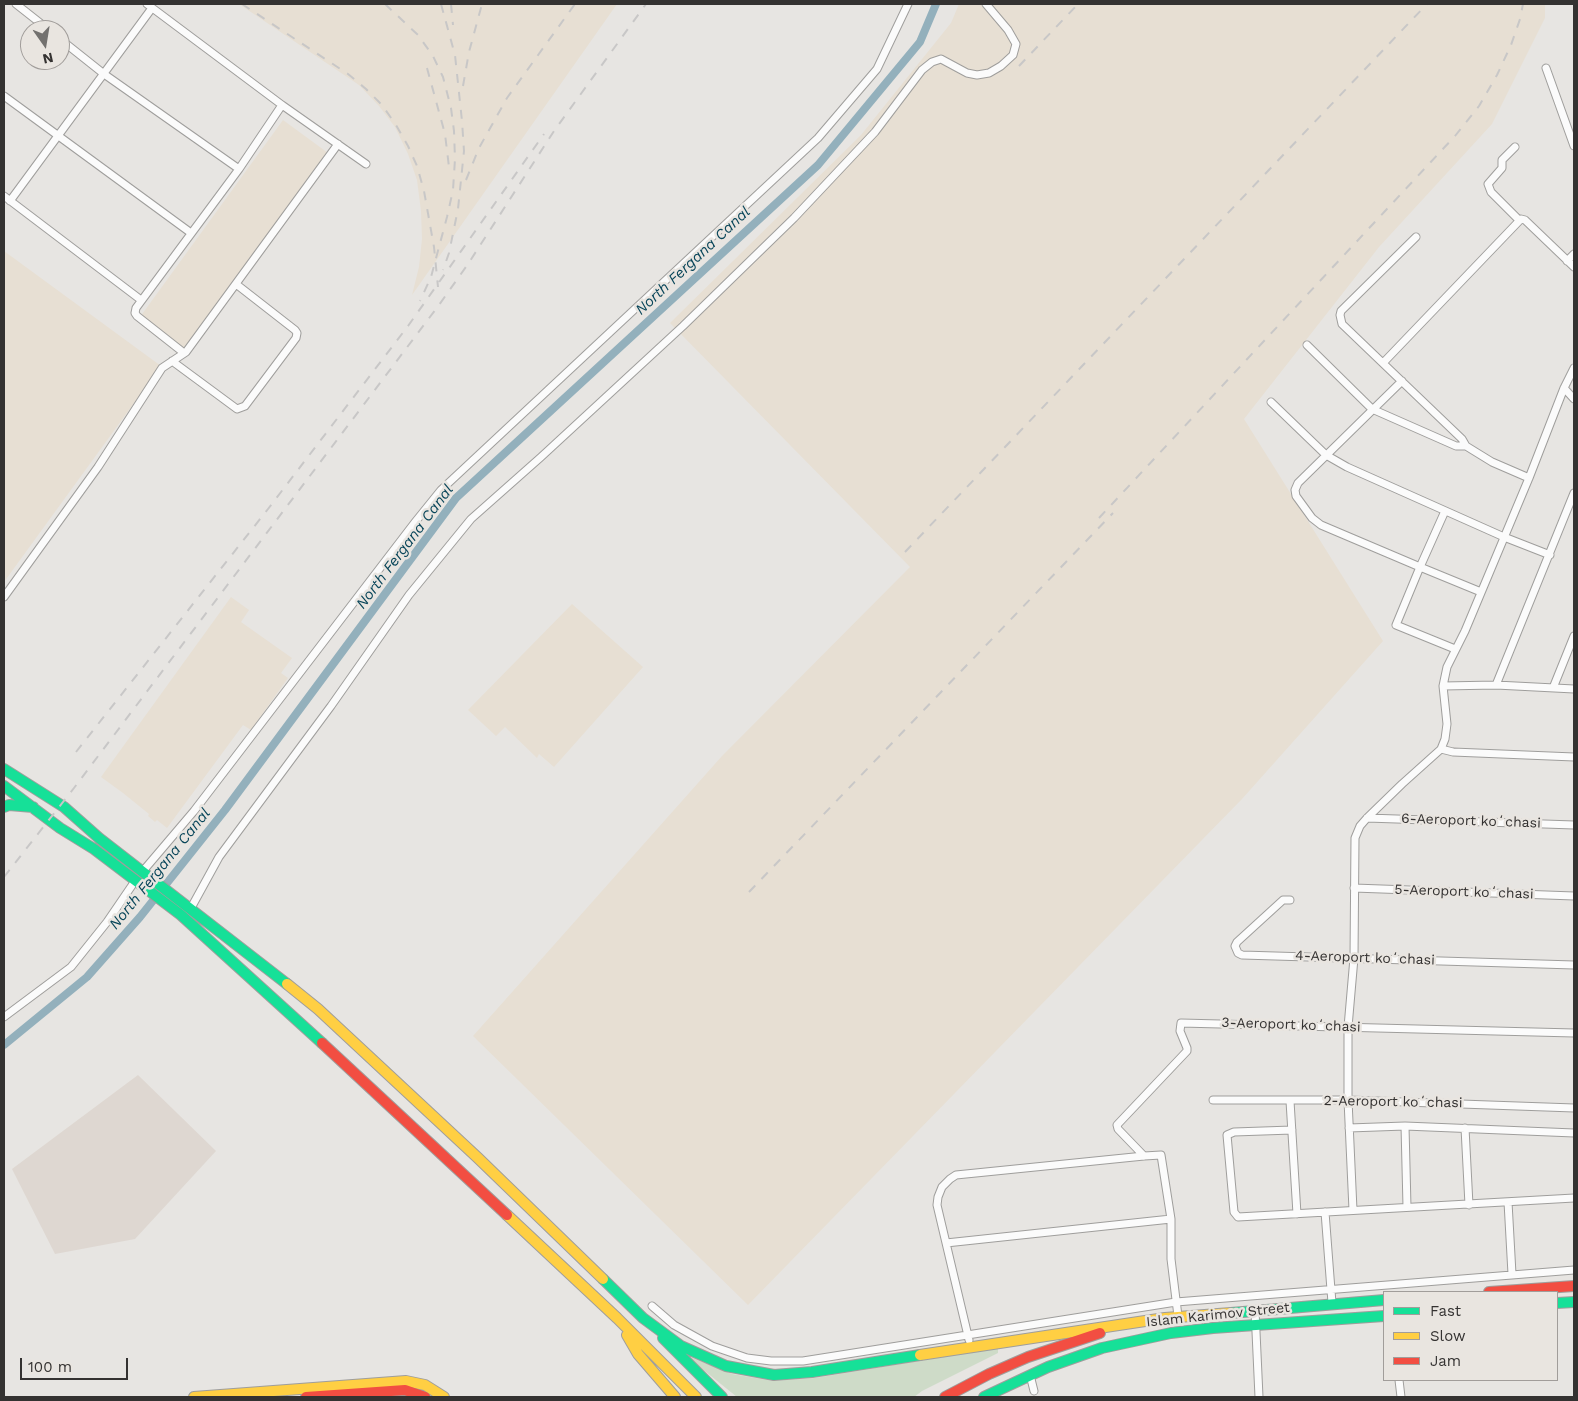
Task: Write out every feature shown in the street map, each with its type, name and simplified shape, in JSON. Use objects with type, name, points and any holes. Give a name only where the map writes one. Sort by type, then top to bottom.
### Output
[{"type":"main road","points":[[4,769],[64,806],[93,834],[190,907],[318,1010],[478,1158],[722,1397]]},
{"type":"main road","points":[[4,786],[60,828],[94,849],[180,915],[359,1077],[617,1318],[696,1397]]},
{"type":"main road","points":[[4,807],[9,805],[32,807]]},
{"type":"main road","points":[[1502,1291],[1574,1286]]},
{"type":"main road","name":"Islam Karimov Street","points":[[945,1397],[989,1374],[1046,1350],[1099,1333],[1165,1318],[1383,1300]]},
{"type":"main road","points":[[1558,1303],[1574,1302]]},
{"type":"main road","name":"Islam Karimov Street","points":[[984,1397],[1030,1374],[1102,1348],[1171,1333],[1383,1316]]},
{"type":"main road","points":[[617,1318],[638,1354],[675,1397]]},
{"type":"main road","points":[[643,1318],[681,1346],[703,1357],[726,1366],[774,1375],[812,1372],[1165,1318]]},
{"type":"main road","points":[[194,1397],[406,1381],[426,1385],[444,1397]]},
{"type":"main road","points":[[306,1397],[405,1390],[425,1397]]},
{"type":"street","points":[[16,4],[36,20]]},
{"type":"street","points":[[145,873],[441,490],[818,138],[877,69],[908,4]]},
{"type":"street","points":[[190,907],[218,857],[331,706],[410,595],[471,519],[683,326],[794,218],[875,132],[922,70],[932,62],[941,59],[967,73],[977,75],[989,73],[1001,66],[1013,55],[1016,44],[1008,30],[986,4]]},
{"type":"street","points":[[10,201],[104,74],[150,6],[282,105],[366,164]]},
{"type":"street","points":[[70,47],[104,74],[239,168]]},
{"type":"street","points":[[1546,68],[1574,146]]},
{"type":"street","points":[[4,96],[191,233]]},
{"type":"street","points":[[184,354],[136,314],[136,308],[239,168],[282,105]]},
{"type":"street","points":[[4,597],[98,467],[162,368],[184,354],[338,144]]},
{"type":"street","points":[[1515,147],[1502,160],[1502,168],[1488,184],[1491,192],[1519,220],[1525,220],[1574,267]]},
{"type":"street","points":[[4,196],[141,300]]},
{"type":"street","points":[[1382,363],[1519,220]]},
{"type":"street","points":[[1416,237],[1345,306],[1340,315],[1344,327],[1462,439],[1466,446],[1492,462],[1529,478]]},
{"type":"street","points":[[1567,261],[1574,254]]},
{"type":"street","points":[[172,361],[237,409],[245,406],[296,338],[297,334],[295,330],[236,284]]},
{"type":"street","points":[[1307,344],[1372,409],[1456,446],[1466,446]]},
{"type":"street","points":[[1353,1210],[1348,1100],[1348,1027],[1354,958],[1355,838],[1360,826],[1367,818],[1441,749],[1445,739],[1447,724],[1443,686],[1447,667],[1465,631],[1529,478],[1564,388],[1574,368]]},
{"type":"street","points":[[1402,382],[1372,409],[1295,486],[1296,496],[1312,518],[1321,525],[1481,592]]},
{"type":"street","points":[[1564,388],[1574,399]]},
{"type":"street","points":[[1271,402],[1326,455],[1347,468],[1550,555]]},
{"type":"street","points":[[1496,685],[1574,493]]},
{"type":"street","points":[[1446,511],[1396,625],[1456,650]]},
{"type":"street","points":[[1553,688],[1574,636]]},
{"type":"street","points":[[1443,686],[1496,685],[1574,690]]},
{"type":"street","points":[[1441,749],[1454,752],[1574,757]]},
{"type":"street","name":"6-Aeroport koʻchasi","points":[[1367,818],[1574,825]]},
{"type":"street","points":[[4,1017],[71,967],[136,883]]},
{"type":"street","name":"5-Aeroport koʻchasi","points":[[1354,888],[1574,896]]},
{"type":"street","name":"4-Aeroport koʻchasi","points":[[1290,900],[1283,900],[1237,942],[1235,946],[1238,953],[1242,955],[1574,965]]},
{"type":"street","name":"3-Aeroport koʻchasi","points":[[1144,1156],[1118,1129],[1117,1125],[1187,1052],[1180,1031],[1181,1023],[1574,1033]]},
{"type":"street","name":"2-Aeroport koʻchasi","points":[[1213,1100],[1348,1100],[1574,1108]]},
{"type":"street","points":[[1290,1101],[1297,1214]]},
{"type":"street","points":[[1349,1128],[1405,1126],[1574,1133]]},
{"type":"street","points":[[1405,1126],[1407,1207]]},
{"type":"street","points":[[1465,1128],[1469,1205]]},
{"type":"street","points":[[1292,1130],[1229,1133],[1227,1137],[1236,1216],[1242,1218],[1574,1198]]},
{"type":"street","points":[[970,1347],[937,1205],[942,1187],[956,1175],[1158,1154],[1163,1159],[1171,1218],[1171,1259],[1178,1316]]},
{"type":"street","points":[[1508,1202],[1512,1274]]},
{"type":"street","points":[[1325,1212],[1332,1304]]},
{"type":"street","points":[[946,1244],[1171,1218]]},
{"type":"street","points":[[652,1306],[674,1325],[712,1346],[747,1358],[771,1361],[803,1361],[1176,1302],[1574,1270]]},
{"type":"street","points":[[1255,1310],[1259,1397]]},
{"type":"street","points":[[1030,1374],[1034,1391]]},
{"type":"street","points":[[1399,1381],[1402,1397]]},
{"type":"shaded area","points":[[239,4],[617,4],[412,295],[419,267],[422,239],[421,211],[417,180],[408,154],[395,127],[379,106],[359,85]]},
{"type":"shaded area","points":[[959,4],[1545,4],[1545,18],[1492,124],[1379,247],[1244,419],[1383,641],[1242,799],[748,1305],[473,1036],[722,756],[910,567],[670,323],[861,135],[951,23]]},
{"type":"shaded area","points":[[283,120],[328,153],[185,349],[140,317]]},
{"type":"shaded area","points":[[4,251],[161,366],[4,582]]},
{"type":"shaded area","points":[[231,597],[249,610],[241,622],[292,658],[281,673],[288,678],[251,730],[243,725],[167,828],[157,820],[155,822],[148,816],[149,814],[101,777]]},
{"type":"shaded area","points":[[572,604],[643,667],[554,767],[539,754],[537,758],[505,727],[496,736],[468,710]]},
{"type":"shaded area","points":[[138,1075],[216,1151],[135,1239],[55,1254],[12,1169]]},
{"type":"green space","points":[[998,1348],[998,1353],[922,1391],[914,1397],[737,1397],[685,1355],[732,1374],[773,1381],[815,1378]]},
{"type":"waterway","name":"North Fergana Canal","points":[[4,1045],[87,977],[140,917],[225,810],[456,498],[818,165],[920,42],[936,4]]},
{"type":"railway","points":[[242,4],[348,74],[382,105],[396,125],[417,166],[424,191],[434,247],[438,287]]},
{"type":"railway","points":[[385,4],[418,35],[433,56],[443,77],[451,108],[454,131],[453,190],[431,277],[420,301]]},
{"type":"railway","points":[[441,4],[455,55],[464,151],[458,209],[449,253],[443,270]]},
{"type":"railway","points":[[451,4],[453,25]]},
{"type":"railway","points":[[463,86],[469,52],[482,4]]},
{"type":"railway","points":[[466,180],[479,148],[507,98],[575,4]]},
{"type":"railway","points":[[4,877],[74,788],[439,305],[468,264],[554,131],[646,4]]},
{"type":"railway","points":[[1019,66],[1078,4]]},
{"type":"railway","points":[[905,552],[1427,4]]},
{"type":"railway","points":[[1099,518],[1455,136],[1479,106],[1497,75],[1511,45],[1523,4]]},
{"type":"railway","points":[[427,68],[445,134],[449,167]]},
{"type":"railway","points":[[76,752],[268,509],[408,326],[544,134]]},
{"type":"railway","points":[[749,892],[1113,513]]},
{"type":"traffic: fast","points":[[4,769],[64,807],[99,838],[287,984]]},
{"type":"traffic: fast","points":[[4,786],[60,828],[94,849],[181,915],[322,1043]]},
{"type":"traffic: fast","points":[[4,807],[9,805],[33,807]]},
{"type":"traffic: fast","points":[[603,1279],[643,1318],[681,1346],[726,1366],[774,1375],[812,1372],[920,1355]]},
{"type":"traffic: fast","points":[[1231,1313],[1383,1300]]},
{"type":"traffic: fast","points":[[1558,1303],[1574,1302]]},
{"type":"traffic: fast","points":[[984,1397],[1048,1367],[1102,1348],[1171,1333],[1213,1328],[1383,1316]]},
{"type":"traffic: fast","points":[[663,1338],[722,1397]]},
{"type":"traffic: slow","points":[[287,984],[318,1009],[478,1158],[603,1279]]},
{"type":"traffic: slow","points":[[507,1215],[617,1318],[696,1397]]},
{"type":"traffic: slow","points":[[920,1355],[1165,1318],[1231,1313]]},
{"type":"traffic: slow","points":[[627,1335],[638,1354],[675,1397]]},
{"type":"traffic: slow","points":[[194,1397],[406,1381],[425,1385],[444,1397]]},
{"type":"traffic: jam","points":[[322,1043],[507,1215]]},
{"type":"traffic: jam","points":[[1503,1291],[1574,1286]]},
{"type":"traffic: jam","points":[[945,1397],[989,1374],[1028,1357],[1100,1333]]},
{"type":"traffic: jam","points":[[306,1397],[405,1390],[425,1397]]}]
